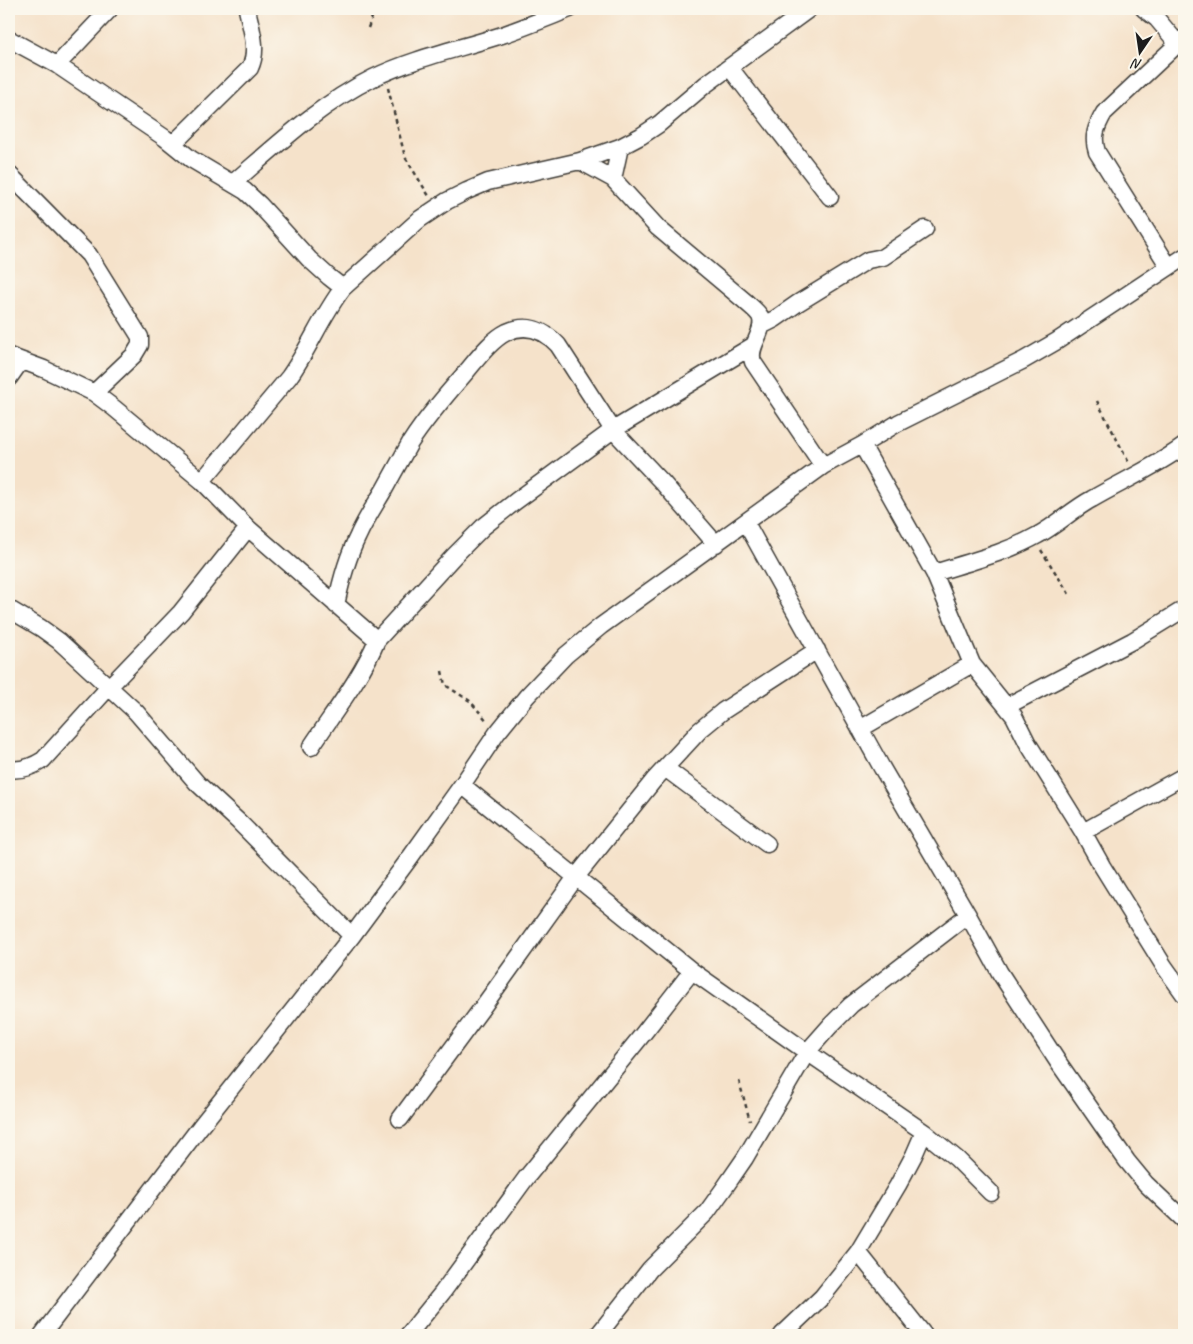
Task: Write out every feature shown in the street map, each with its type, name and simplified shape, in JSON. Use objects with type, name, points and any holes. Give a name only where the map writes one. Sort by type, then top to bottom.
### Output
[{"type":"street","points":[[57,65],[110,9]]},
{"type":"street","points":[[173,144],[250,68],[255,55],[247,9]]},
{"type":"street","points":[[233,183],[310,118],[343,94],[384,73],[418,60],[503,35],[570,9]]},
{"type":"street","points":[[202,481],[289,377],[343,288],[420,219],[466,191],[488,182],[580,162],[641,136],[659,124],[705,85],[730,68],[746,53],[809,9]]},
{"type":"street","points":[[1144,9],[1181,41],[1104,113],[1099,122],[1094,143],[1097,152],[1169,267]]},
{"type":"street","points":[[9,39],[57,65],[208,169],[245,191],[328,277],[343,288]]},
{"type":"street","points":[[730,68],[830,197]]},
{"type":"street","points":[[613,179],[620,146]]},
{"type":"street","points":[[580,162],[613,179],[658,228],[759,315],[761,326],[754,345],[753,362],[823,466]]},
{"type":"street","points":[[9,174],[88,255],[140,337],[140,345],[134,355],[94,393]]},
{"type":"street","points":[[761,326],[868,260],[883,257],[925,229]]},
{"type":"street","points":[[42,1335],[200,1127],[352,936],[462,785],[497,733],[527,696],[566,655],[601,626],[823,466],[898,423],[1049,346],[1184,257]]},
{"type":"street","points":[[336,604],[342,576],[359,533],[411,442],[453,388],[490,346],[506,332],[524,327],[544,333],[552,339],[612,430],[662,482],[716,544]]},
{"type":"street","points":[[311,746],[358,677],[377,640],[483,527],[612,430],[754,345]]},
{"type":"street","points":[[9,378],[15,358],[94,393],[121,413],[202,481],[248,528],[377,640]]},
{"type":"street","points":[[862,445],[934,573],[972,664],[1014,716],[1027,742],[1102,866],[1164,966],[1184,994]]},
{"type":"street","points":[[934,573],[997,553],[1033,538],[1055,525],[1080,506],[1169,457],[1184,446]]},
{"type":"street","points":[[746,522],[860,729],[1000,973],[1127,1161],[1146,1184],[1184,1220]]},
{"type":"street","points":[[9,769],[22,770],[43,760],[109,687],[181,612],[248,528]]},
{"type":"street","points":[[9,609],[59,641],[142,718],[197,782],[352,936]]},
{"type":"street","points":[[1006,706],[1132,641],[1184,609]]},
{"type":"street","points":[[400,1119],[576,877],[665,768],[700,730],[723,711],[817,650]]},
{"type":"street","points":[[860,729],[972,664]]},
{"type":"street","points":[[665,768],[767,844]]},
{"type":"street","points":[[1083,832],[1184,776]]},
{"type":"street","points":[[462,785],[692,970],[924,1132],[957,1159],[991,1193]]},
{"type":"street","points":[[598,1335],[650,1269],[707,1212],[740,1166],[807,1052],[851,1005],[968,915]]},
{"type":"street","points":[[408,1335],[442,1293],[526,1178],[639,1039],[692,970]]},
{"type":"street","points":[[782,1335],[822,1297],[858,1252],[898,1185],[924,1132]]},
{"type":"street","points":[[858,1252],[924,1335]]},
{"type":"path","points":[[368,28],[375,9]]},
{"type":"path","points":[[384,73],[406,157],[437,208]]},
{"type":"path","points":[[1097,401],[1136,476]]},
{"type":"path","points":[[1033,538],[1071,597]]},
{"type":"path","points":[[442,671],[445,685],[470,700],[497,733]]},
{"type":"path","points":[[740,1081],[755,1141]]}]
